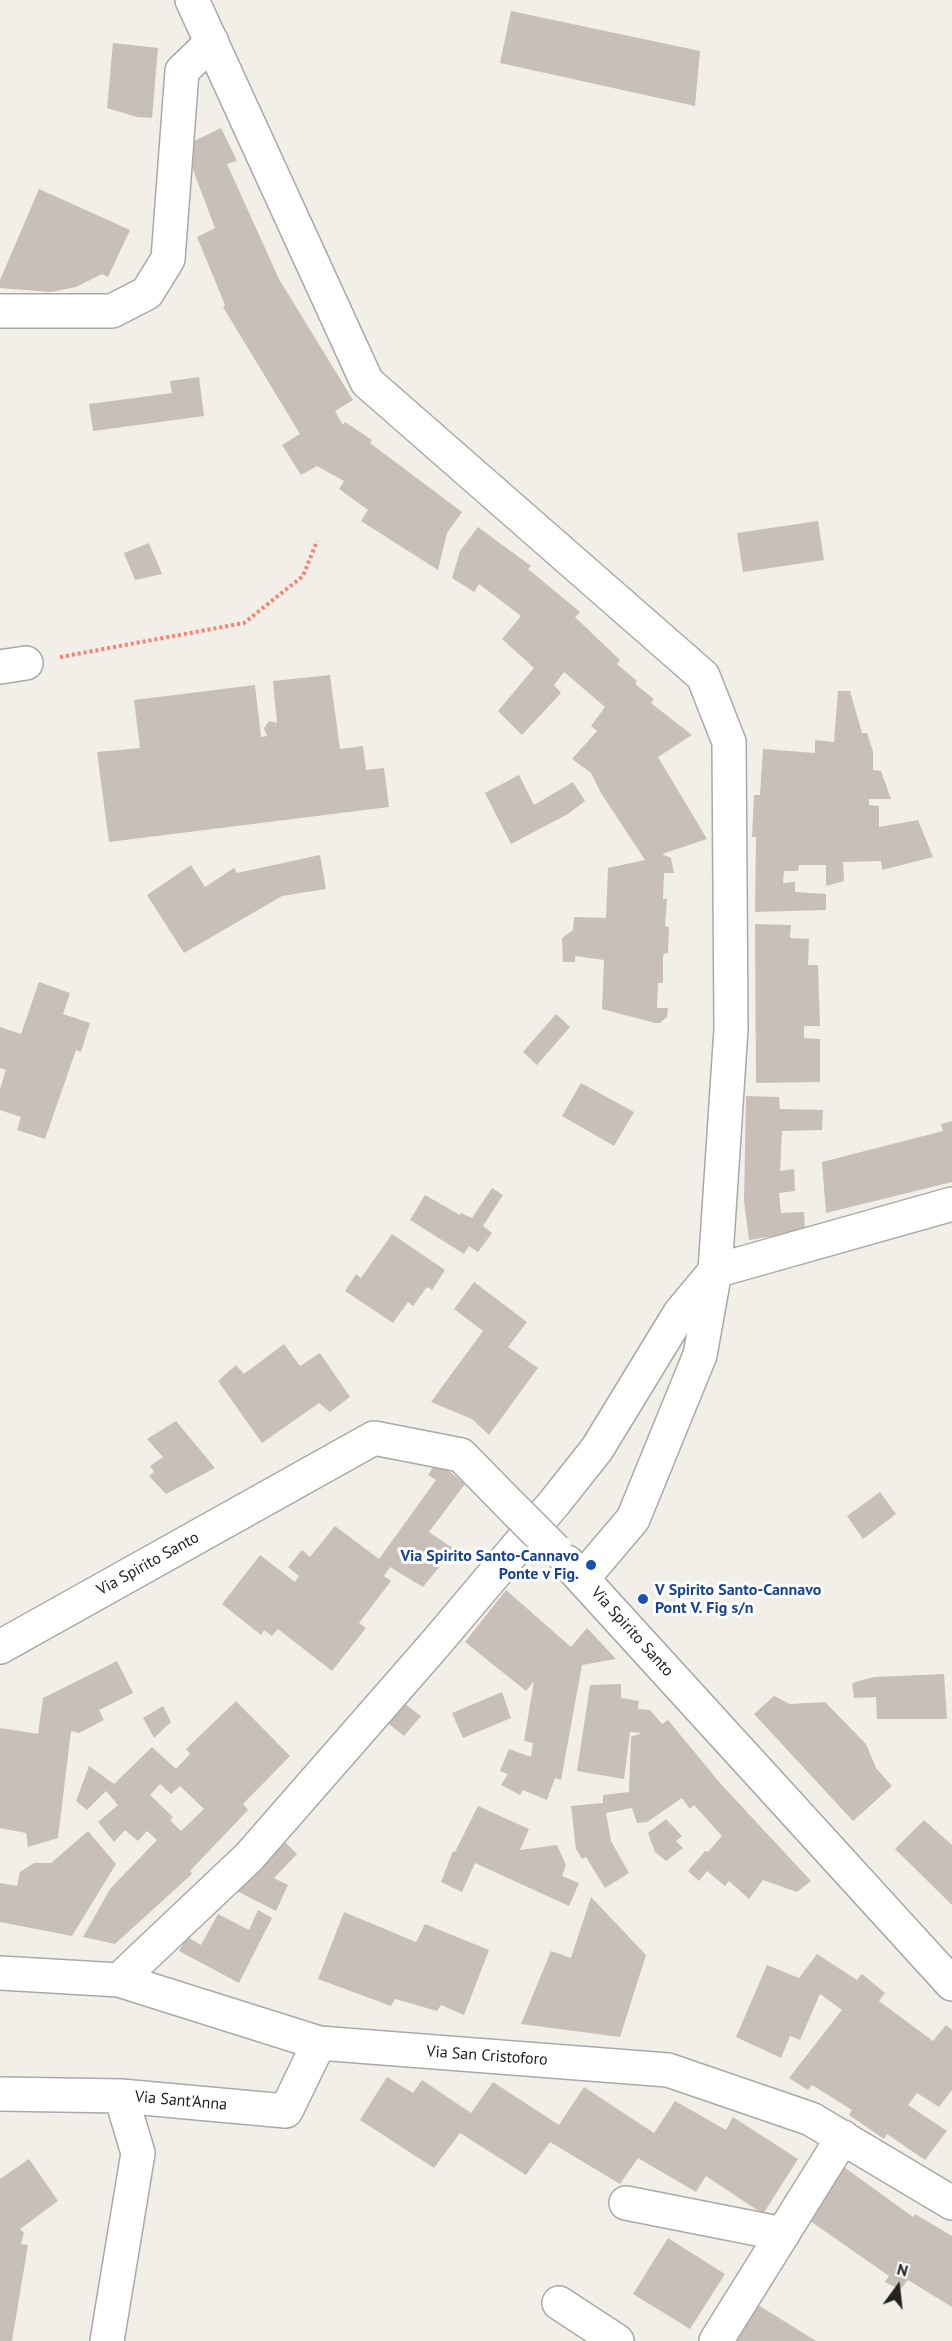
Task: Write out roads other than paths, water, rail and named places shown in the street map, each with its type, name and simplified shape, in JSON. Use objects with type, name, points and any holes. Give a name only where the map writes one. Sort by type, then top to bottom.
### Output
[{"type":"street","points":[[192,0],[367,382],[703,676],[729,742],[731,1029],[715,1271],[700,1355],[633,1520],[583,1578]]},
{"type":"street","points":[[0,311],[112,311],[147,293],[168,259],[182,71],[212,42]]},
{"type":"street","points":[[120,1980],[249,1857],[555,1502],[597,1449],[680,1313],[715,1271],[952,1203]]},
{"type":"street","name":"Via Spirito Santo","points":[[0,1647],[374,1438],[461,1455],[583,1578],[952,1984]]},
{"type":"street","name":"Via San Cristoforo","points":[[0,1973],[120,1980],[319,2043],[668,2070],[811,2119],[952,2202]]},
{"type":"street","name":"Via Sant'Anna","points":[[0,2094],[121,2096],[286,2111],[319,2043]]},
{"type":"street","points":[[107,2341],[138,2153],[121,2096]]},
{"type":"street","points":[[716,2341],[843,2137]]},
{"type":"street","points":[[626,2203],[783,2234]]},
{"type":"street","points":[[559,2303],[617,2341]]},
{"type":"place","name":"Via Spirito Santo-Cannavo Ponte v Fig.","points":[[591,1565]]},
{"type":"place","name":"V Spirito Santo-Cannavo Pont V. Fig s/n","points":[[643,1599]]}]
